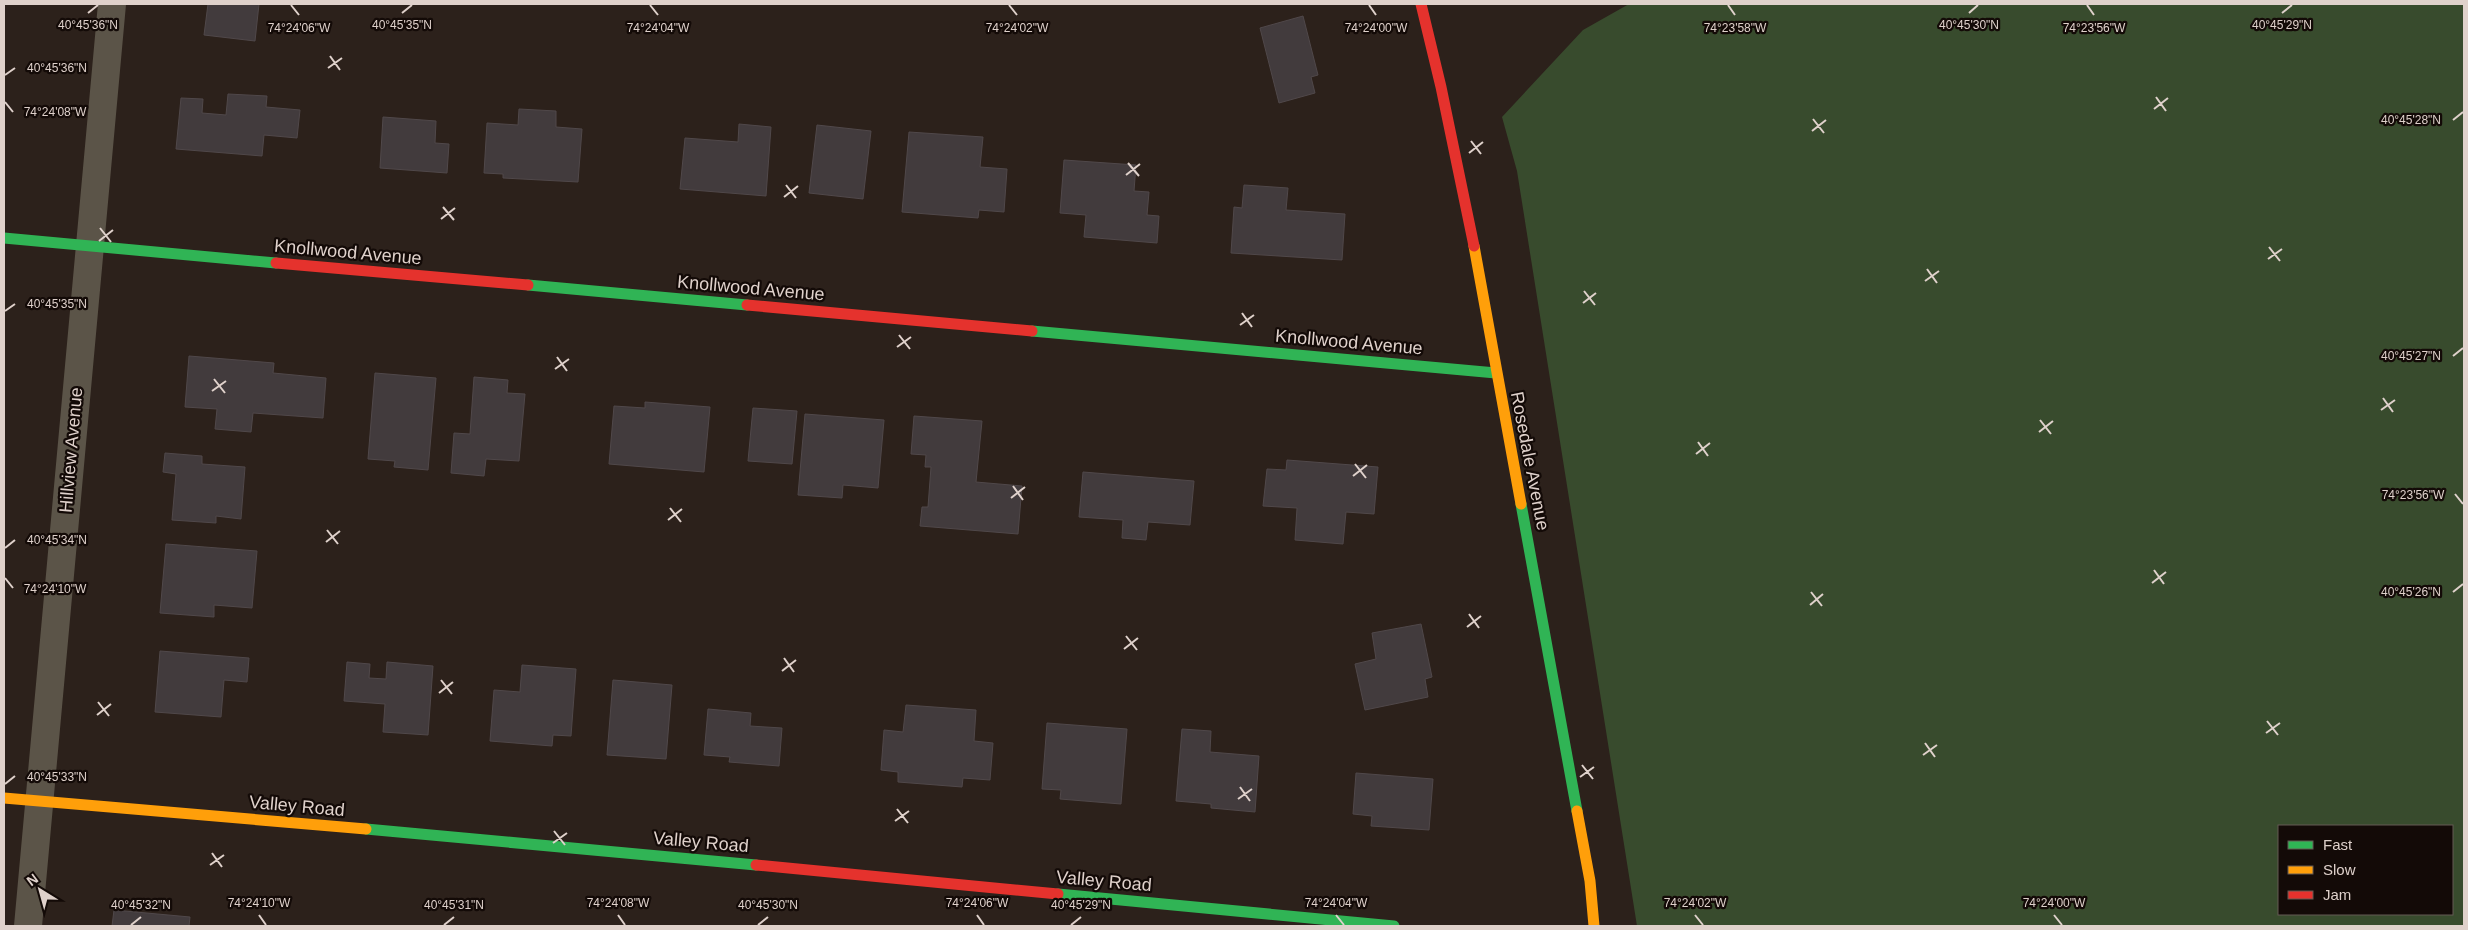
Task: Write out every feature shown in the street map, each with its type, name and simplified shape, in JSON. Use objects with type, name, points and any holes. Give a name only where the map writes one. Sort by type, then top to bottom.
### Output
[{"type":"street","name":"Hillview Avenue","points":[[28,926],[112,4]]},
{"type":"street","name":"Rosedale Avenue","points":[[1421,4],[1441,87],[1470,226],[1590,881],[1594,926]]},
{"type":"street","name":"Knollwood Avenue","points":[[4,238],[1496,372]]},
{"type":"street","name":"Valley Road","points":[[4,798],[515,842],[1394,926]]},
{"type":"green space","points":[[1629,4],[2464,4],[2464,926],[1637,926],[1517,171],[1502,117],[1583,30]]},
{"type":"building","points":[[208,4],[259,4],[255,41],[204,35]]},
{"type":"building","points":[[1303,16],[1318,75],[1311,77],[1315,93],[1279,103],[1260,28]]},
{"type":"building","points":[[228,94],[267,96],[266,107],[300,110],[297,138],[264,135],[262,156],[176,149],[181,98],[203,99],[202,113],[226,115]]},
{"type":"building","points":[[519,109],[556,111],[556,127],[582,129],[578,182],[503,178],[503,174],[484,173],[487,123],[518,125]]},
{"type":"building","points":[[383,117],[436,121],[435,143],[449,144],[447,173],[380,168]]},
{"type":"building","points":[[739,124],[771,127],[766,196],[680,189],[685,138],[738,142]]},
{"type":"building","points":[[817,125],[871,131],[863,199],[809,193]]},
{"type":"building","points":[[909,132],[983,137],[980,167],[1007,169],[1004,212],[979,210],[978,218],[902,212]]},
{"type":"building","points":[[1064,160],[1136,165],[1134,191],[1149,192],[1147,215],[1159,216],[1157,243],[1084,237],[1086,215],[1060,213]]},
{"type":"building","points":[[1244,185],[1288,188],[1286,210],[1345,214],[1342,260],[1231,253],[1234,207],[1242,208]]},
{"type":"building","points":[[189,356],[274,363],[273,373],[326,378],[323,418],[253,413],[251,432],[215,429],[217,409],[185,407]]},
{"type":"building","points":[[375,373],[436,378],[428,470],[394,467],[395,461],[368,459]]},
{"type":"building","points":[[474,377],[508,380],[507,393],[525,394],[519,461],[486,459],[484,476],[451,473],[454,433],[470,434]]},
{"type":"building","points":[[645,402],[710,407],[704,472],[609,464],[614,406],[645,408]]},
{"type":"building","points":[[753,408],[797,411],[792,464],[748,461]]},
{"type":"building","points":[[805,414],[884,420],[878,488],[843,485],[842,498],[798,495]]},
{"type":"building","points":[[914,416],[982,421],[976,482],[1022,486],[1018,534],[920,526],[922,507],[928,507],[931,467],[925,467],[926,455],[911,454]]},
{"type":"building","points":[[165,453],[202,456],[202,464],[245,467],[241,519],[216,516],[216,523],[172,520],[176,474],[163,472]]},
{"type":"building","points":[[1287,460],[1378,467],[1374,514],[1346,512],[1343,544],[1295,540],[1297,508],[1263,506],[1267,469],[1286,470]]},
{"type":"building","points":[[1083,472],[1194,481],[1190,525],[1148,522],[1146,540],[1122,538],[1123,520],[1079,517]]},
{"type":"building","points":[[166,544],[257,551],[252,608],[214,605],[214,617],[160,613]]},
{"type":"building","points":[[1421,624],[1432,677],[1425,679],[1428,697],[1365,710],[1355,664],[1376,659],[1372,633]]},
{"type":"building","points":[[160,651],[249,658],[247,682],[224,680],[221,717],[155,712]]},
{"type":"building","points":[[347,662],[370,664],[369,678],[386,679],[387,662],[433,666],[428,735],[383,732],[385,704],[344,701]]},
{"type":"building","points":[[522,665],[576,669],[571,736],[553,735],[552,746],[490,741],[494,690],[520,692]]},
{"type":"building","points":[[613,680],[672,685],[666,759],[607,755]]},
{"type":"building","points":[[906,705],[976,710],[974,741],[993,743],[990,780],[963,778],[962,787],[898,782],[898,772],[881,770],[884,730],[903,732]]},
{"type":"building","points":[[708,709],[751,713],[750,726],[782,728],[779,766],[729,762],[730,757],[704,755]]},
{"type":"building","points":[[1047,723],[1127,729],[1121,804],[1060,799],[1061,790],[1042,789]]},
{"type":"building","points":[[1182,729],[1211,731],[1210,752],[1259,756],[1255,812],[1211,808],[1211,804],[1176,801]]},
{"type":"building","points":[[1356,773],[1433,779],[1429,830],[1371,826],[1372,816],[1353,814]]},
{"type":"building","points":[[114,910],[190,917],[189,926],[112,926]]},
{"type":"traffic: fast","points":[[4,238],[276,263]]},
{"type":"traffic: fast","points":[[528,285],[747,305]]},
{"type":"traffic: fast","points":[[1032,331],[1496,373]]},
{"type":"traffic: fast","points":[[1521,504],[1577,811]]},
{"type":"traffic: fast","points":[[366,829],[756,865]]},
{"type":"traffic: fast","points":[[1058,894],[1394,926]]},
{"type":"traffic: slow","points":[[1474,246],[1521,504]]},
{"type":"traffic: slow","points":[[4,798],[366,829]]},
{"type":"traffic: slow","points":[[1577,811],[1590,881],[1594,926]]},
{"type":"traffic: jam","points":[[1421,4],[1441,87],[1474,246]]},
{"type":"traffic: jam","points":[[276,263],[528,285]]},
{"type":"traffic: jam","points":[[747,305],[1032,331]]},
{"type":"traffic: jam","points":[[756,865],[1058,894]]}]
